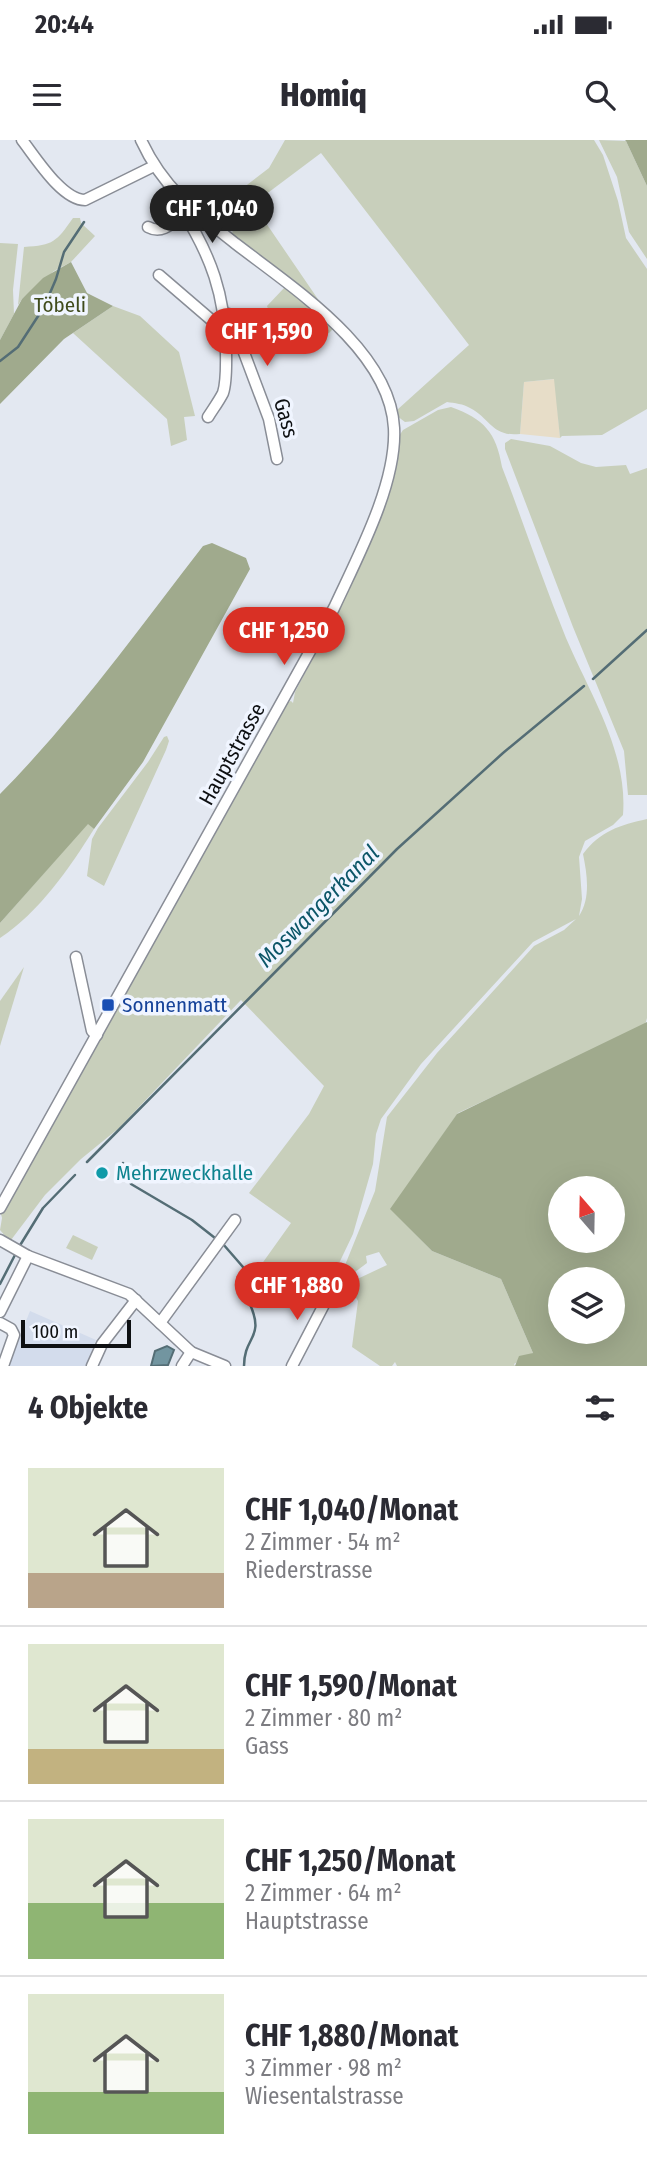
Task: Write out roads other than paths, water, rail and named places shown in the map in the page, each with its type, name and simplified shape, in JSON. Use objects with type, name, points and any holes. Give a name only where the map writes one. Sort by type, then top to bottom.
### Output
[{"type":"street","points":[[22,140],[62,188],[75,199],[85,200],[154,166]]},
{"type":"street","name":"Hauptstrasse","points":[[0,1208],[334,608],[374,517],[385,484],[393,442],[392,418],[386,393],[370,364],[346,335],[307,299],[184,208],[154,166],[141,140]]},
{"type":"street","points":[[148,228],[164,229],[184,208],[205,248],[218,285],[225,326],[224,386],[220,399],[208,417]]},
{"type":"street","points":[[159,275],[216,324],[225,326]]},
{"type":"street","name":"Gass","points":[[224,313],[231,318],[263,403],[277,459]]},
{"type":"street","points":[[76,957],[92,1031],[97,1035]]},
{"type":"street","points":[[160,1323],[235,1220]]},
{"type":"street","points":[[0,1240],[26,1255],[123,1291],[191,1352],[225,1366]]},
{"type":"street","points":[[0,1312],[26,1255]]},
{"type":"street","points":[[292,1366],[330,1293]]},
{"type":"street","points":[[92,1366],[102,1344],[136,1300]]},
{"type":"street","points":[[0,1323],[11,1329],[14,1335],[3,1366]]},
{"type":"street","points":[[182,1366],[191,1352]]},
{"type":"waterway","points":[[0,361],[18,347],[44,307],[64,252],[84,222]]},
{"type":"waterway","name":"Moswangerkanal","points":[[593,679],[647,630]]},
{"type":"waterway","name":"Moswangerkanal","points":[[87,1162],[397,849],[503,753],[584,686]]},
{"type":"waterway","points":[[123,1163],[131,1184],[192,1220],[215,1238]]},
{"type":"waterway","points":[[19,1247],[43,1208],[75,1175]]},
{"type":"waterway","points":[[223,1244],[243,1267],[246,1282]]},
{"type":"waterway","points":[[0,1284],[16,1253]]},
{"type":"waterway","points":[[244,1366],[247,1348],[255,1330],[254,1314],[249,1302]]},
{"type":"place","name":"Sonnenmatt","points":[[108,1005]]},
{"type":"place","name":"Mehrzweckhalle","points":[[102,1173]]},
{"type":"park label","name":"Töbeli","points":[[60,305]]}]
